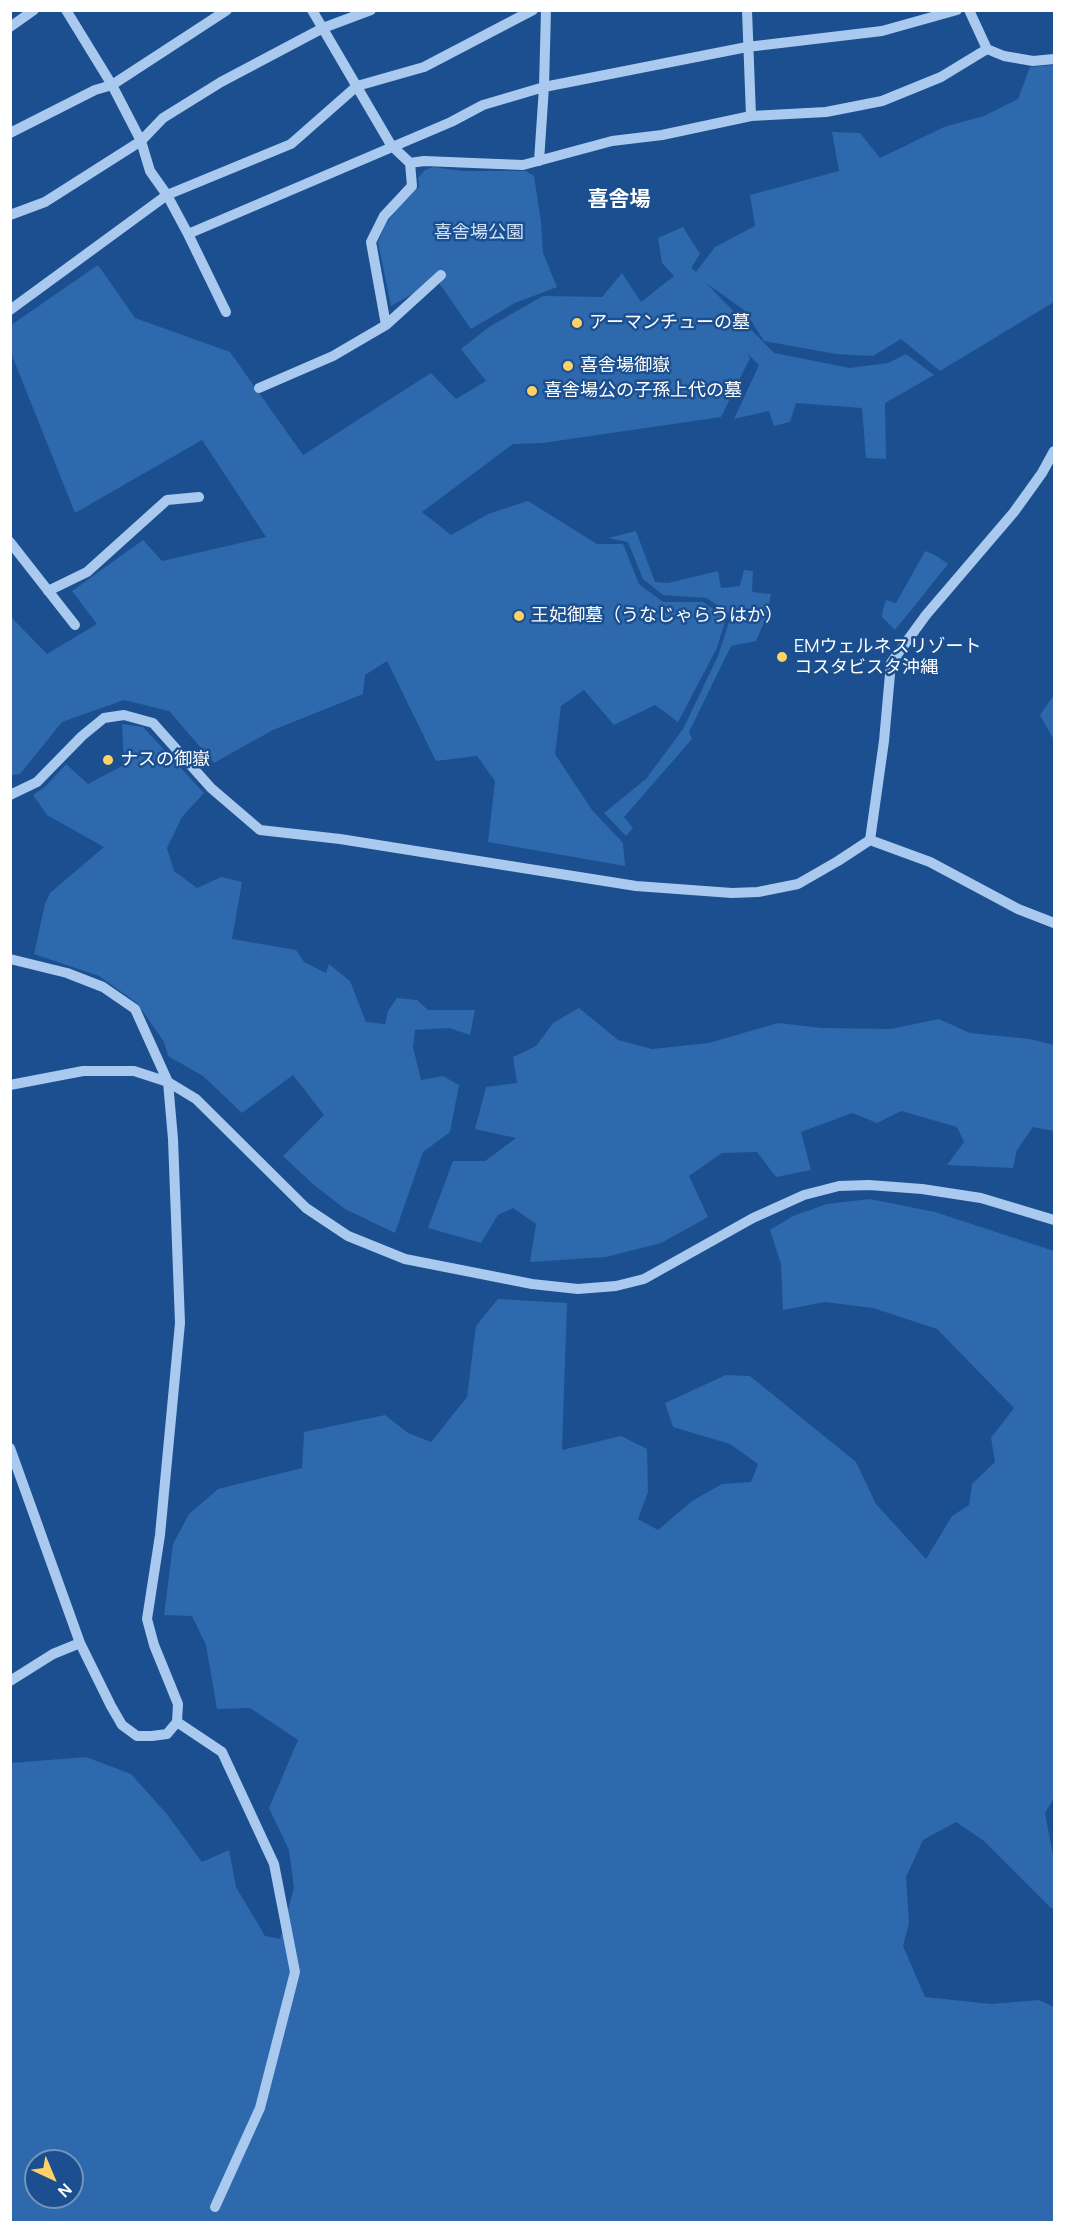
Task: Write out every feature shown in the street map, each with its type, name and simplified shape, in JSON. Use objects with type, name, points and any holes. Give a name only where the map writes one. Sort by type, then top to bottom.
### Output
[{"type":"street","points":[[10,27],[34,10]]},
{"type":"street","points":[[66,10],[112,85],[141,141],[150,171],[167,195],[188,234],[225,312]]},
{"type":"street","points":[[10,133],[95,90],[112,85],[227,10]]},
{"type":"street","points":[[312,10],[391,146],[410,164],[412,186],[384,216],[371,242],[386,325]]},
{"type":"street","points":[[10,215],[45,202],[141,141],[163,118],[221,82],[323,28],[371,10]]},
{"type":"street","points":[[10,310],[167,195],[291,144],[357,86],[424,67],[533,10]]},
{"type":"street","points":[[539,161],[546,10]]},
{"type":"street","points":[[747,10],[751,116]]},
{"type":"street","points":[[188,234],[451,122],[483,105],[544,87],[747,47],[882,31],[957,10]]},
{"type":"street","points":[[969,10],[987,49],[1004,56],[1033,61],[1054,60]]},
{"type":"street","points":[[410,164],[424,161],[524,165],[612,141],[662,135],[751,116],[826,112],[882,100],[941,77],[987,49]]},
{"type":"street","points":[[259,388],[333,356],[386,325],[441,275]]},
{"type":"street","points":[[10,795],[37,782],[82,736],[104,718],[124,715],[153,723],[211,788],[260,830],[340,839],[636,886],[732,893],[758,892],[798,884],[870,840],[884,741],[891,663],[926,615],[1014,513],[1042,473],[1054,451]]},
{"type":"street","points":[[48,591],[87,572],[167,500],[199,497]]},
{"type":"street","points":[[10,542],[75,625]]},
{"type":"street","points":[[870,840],[930,862],[1018,909],[1054,923]]},
{"type":"street","points":[[10,959],[68,973],[103,987],[135,1009],[168,1082],[173,1139],[180,1323],[160,1535],[147,1619],[154,1645],[178,1704],[177,1722],[167,1734],[137,1736],[122,1725],[80,1643],[10,1448]]},
{"type":"street","points":[[10,1085],[83,1071],[134,1071],[168,1082],[196,1100],[306,1208],[348,1236],[405,1259],[532,1284],[578,1289],[616,1286],[644,1279],[753,1218],[804,1195],[840,1186],[869,1185],[981,1198],[1054,1220]]},
{"type":"street","points":[[10,1681],[53,1654],[80,1643]]},
{"type":"street","points":[[177,1722],[222,1752],[274,1864],[295,1972],[260,2108],[215,2207]]},
{"type":"green space","points":[[1054,65],[1054,302],[940,371],[901,339],[873,356],[836,354],[764,341],[744,310],[706,283],[774,353],[850,368],[888,363],[906,354],[934,375],[885,403],[886,459],[866,458],[862,408],[796,403],[790,422],[774,426],[769,411],[734,419],[759,365],[747,353],[750,358],[721,417],[543,443],[513,444],[422,512],[451,535],[488,514],[528,501],[597,544],[623,544],[639,584],[663,602],[703,602],[726,618],[717,648],[678,722],[655,705],[614,725],[584,690],[561,706],[555,754],[592,810],[623,843],[625,866],[488,842],[495,781],[477,756],[436,761],[387,661],[365,675],[363,694],[273,730],[214,763],[169,711],[124,700],[62,722],[20,774],[11,775],[10,616],[47,654],[97,624],[72,591],[143,540],[162,561],[266,537],[202,440],[75,513],[11,353],[11,325],[98,265],[135,318],[230,352],[303,455],[431,373],[456,399],[486,381],[461,349],[489,327],[543,296],[602,297],[622,273],[641,302],[674,276],[662,263],[658,238],[683,227],[700,254],[691,268],[696,272],[715,247],[755,226],[750,195],[839,171],[832,132],[860,133],[880,158],[944,127],[984,116],[1018,99],[1030,67]]},
{"type":"green space","name":"喜舎場公園","points":[[433,167],[462,171],[526,171],[534,176],[543,253],[557,287],[515,303],[471,329],[437,280],[391,306],[378,242],[386,224],[402,202],[419,187],[418,178],[425,170]]},
{"type":"green space","points":[[636,531],[655,582],[668,583],[718,571],[721,588],[740,586],[744,570],[753,571],[752,592],[771,594],[767,616],[756,641],[731,646],[689,732],[692,739],[624,817],[633,828],[626,836],[604,813],[646,779],[683,729],[718,656],[731,616],[707,598],[663,595],[643,579],[628,542],[608,538]]},
{"type":"green space","points":[[925,551],[948,564],[895,630],[882,617],[886,600],[896,603]]},
{"type":"green space","points":[[1054,695],[1054,740],[1040,715]]},
{"type":"green space","points":[[122,724],[143,727],[204,793],[182,817],[167,848],[174,871],[197,888],[221,877],[242,882],[232,939],[296,950],[304,962],[326,973],[329,964],[350,981],[366,1022],[385,1024],[388,1011],[397,998],[417,1000],[428,1010],[475,1010],[470,1035],[449,1028],[415,1030],[413,1047],[421,1080],[443,1076],[459,1085],[450,1132],[423,1152],[395,1233],[345,1209],[314,1185],[283,1156],[324,1115],[293,1075],[242,1113],[203,1076],[168,1056],[164,1042],[137,1003],[99,976],[34,954],[45,904],[50,893],[104,847],[47,815],[33,795],[46,786],[66,764],[88,784],[124,765]]},
{"type":"green space","points":[[579,1008],[618,1040],[652,1049],[709,1043],[778,1023],[822,1028],[891,1029],[939,1019],[970,1033],[1030,1039],[1054,1045],[1054,1131],[1033,1127],[1017,1150],[1013,1168],[947,1165],[964,1142],[957,1127],[901,1111],[877,1123],[852,1113],[801,1132],[811,1170],[776,1177],[757,1152],[722,1153],[689,1176],[708,1217],[661,1243],[606,1257],[530,1262],[536,1224],[513,1208],[498,1215],[481,1243],[428,1228],[453,1161],[485,1161],[516,1138],[475,1129],[486,1087],[517,1083],[513,1057],[536,1046],[553,1023]]},
{"type":"green space","points":[[870,1199],[935,1212],[1054,1251],[1054,1798],[1045,1813],[1054,1860],[1054,1908],[1051,1908],[984,1841],[956,1822],[923,1840],[906,1877],[909,1923],[903,1946],[925,1997],[991,2004],[1039,2000],[1054,2007],[1054,2222],[11,2222],[11,1763],[86,1757],[131,1774],[166,1813],[202,1862],[229,1850],[236,1887],[265,1936],[280,1939],[294,1888],[289,1850],[269,1808],[298,1740],[250,1708],[217,1709],[206,1645],[192,1616],[164,1615],[173,1544],[189,1514],[218,1489],[302,1468],[304,1432],[385,1415],[408,1433],[431,1442],[467,1397],[476,1326],[498,1299],[567,1303],[562,1450],[621,1436],[647,1449],[648,1492],[638,1519],[658,1530],[692,1501],[722,1484],[751,1482],[758,1464],[730,1444],[673,1427],[665,1403],[726,1375],[750,1376],[856,1462],[876,1504],[926,1559],[952,1516],[969,1505],[972,1484],[995,1462],[991,1438],[1014,1408],[937,1329],[873,1308],[825,1302],[783,1310],[781,1264],[770,1230],[793,1216],[827,1204]]},
{"type":"place","name":"アーマンチューの墓","points":[[577,323]]},
{"type":"place","name":"喜舎場御嶽","points":[[568,366]]},
{"type":"place","name":"喜舎場公の子孫上代の墓","points":[[532,391]]},
{"type":"place","name":"王妃御墓（うなじゃらうはか）","points":[[519,616]]},
{"type":"place","name":"EMウェルネスリゾート コスタビスタ沖縄","points":[[782,657]]},
{"type":"place","name":"ナスの御嶽","points":[[108,760]]},
{"type":"district","name":"喜舎場","points":[[619,200]]}]
